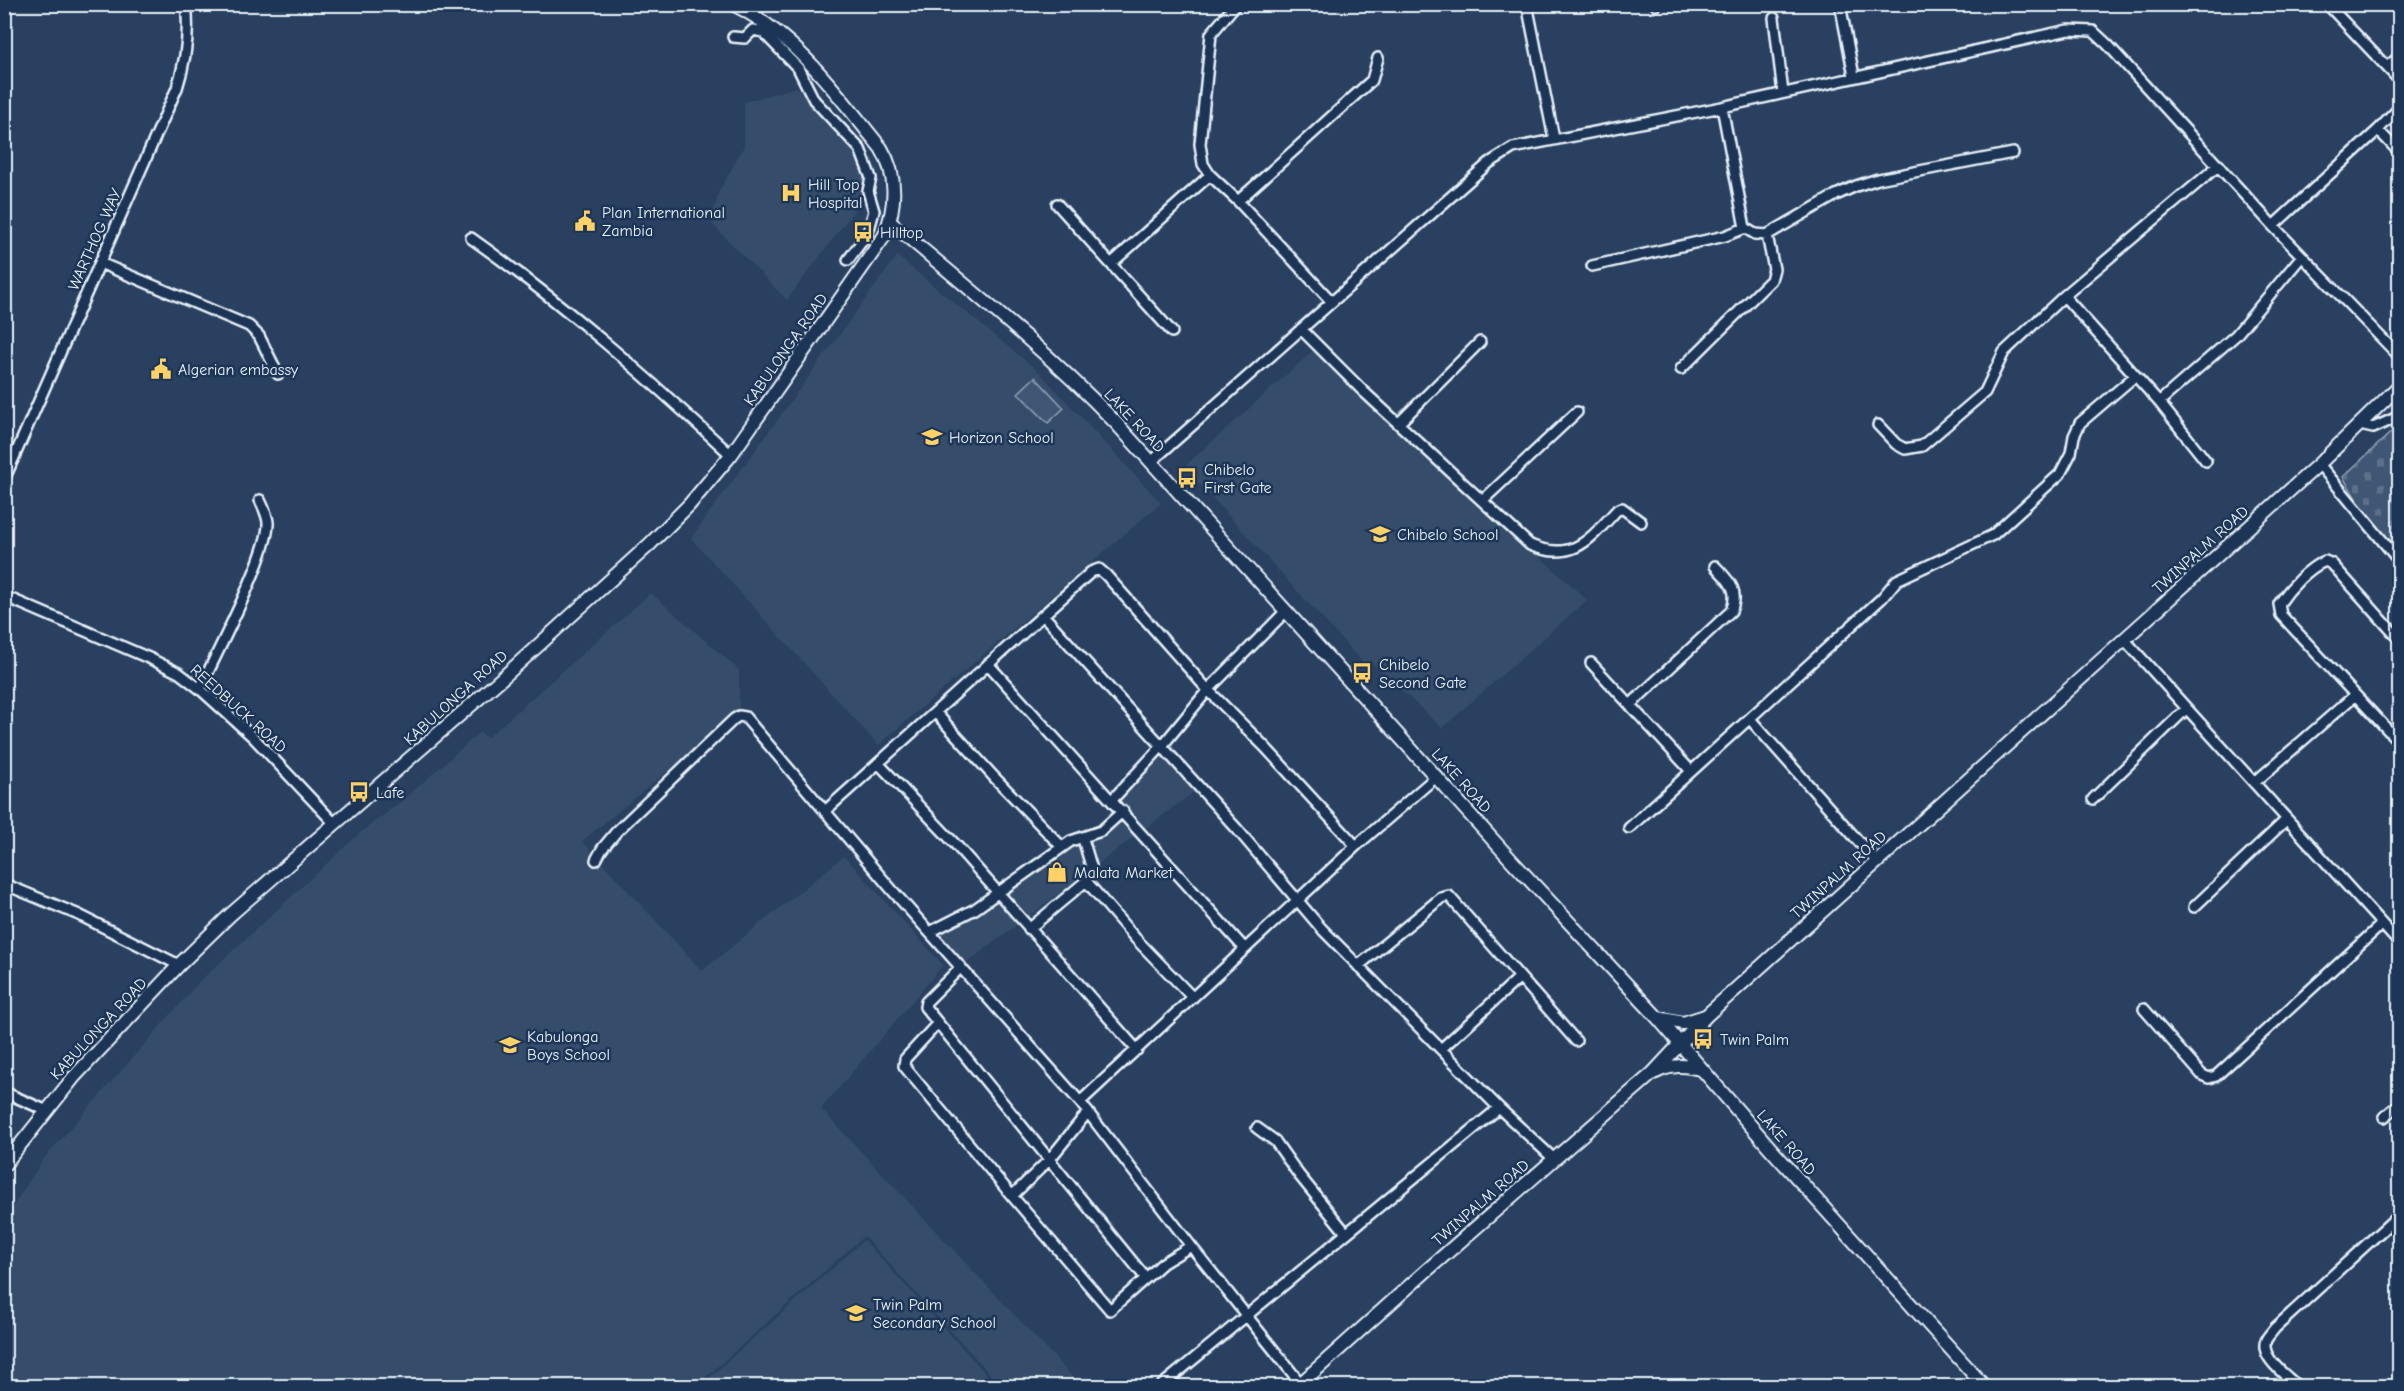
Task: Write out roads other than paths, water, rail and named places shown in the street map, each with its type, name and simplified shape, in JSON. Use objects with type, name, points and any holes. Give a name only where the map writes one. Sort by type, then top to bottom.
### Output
[{"type":"main road","points":[[733,4],[772,27],[800,52],[880,148],[887,159],[894,182],[890,222]]},
{"type":"main road","name":"KABULONGA ROAD","points":[[4,1165],[45,1110],[179,965],[248,899],[509,672],[650,544],[709,484],[885,235],[890,222]]},
{"type":"main road","name":"LAKE ROAD","points":[[890,222],[1040,348],[1083,389],[1657,1017],[1770,1148],[1984,1386]]},
{"type":"main road","name":"TWINPALM ROAD","points":[[1299,1385],[1653,1073],[1707,1015],[1875,861],[2319,464],[2400,385]]},
{"type":"main road","points":[[1657,1017],[1683,1023],[1707,1015]]},
{"type":"main road","points":[[1653,1073],[1678,1065],[1704,1070]]},
{"type":"street","name":"WARTHOG WAY","points":[[4,480],[177,88],[187,53],[186,4]]},
{"type":"street","points":[[1236,4],[1211,34],[1200,144],[1203,164],[1210,175],[1238,201],[1332,302]]},
{"type":"street","points":[[1527,4],[1554,139]]},
{"type":"street","points":[[1840,4],[1854,76]]},
{"type":"street","points":[[2327,4],[2400,81]]},
{"type":"street","points":[[1774,18],[1783,93]]},
{"type":"street","points":[[733,37],[745,38],[753,30],[763,32],[798,68],[814,100],[860,149],[871,178],[868,191],[874,212],[868,232],[848,260]]},
{"type":"street","points":[[1150,462],[1489,163],[1513,148],[1722,107],[2068,30],[2093,31],[2108,45],[2273,226],[2400,357]]},
{"type":"street","points":[[2387,67],[2400,56]]},
{"type":"street","points":[[1238,201],[1372,80],[1378,58]]},
{"type":"street","points":[[1722,107],[1745,228],[1755,234],[1767,236],[1836,195],[1856,186],[1878,179],[2013,153]]},
{"type":"street","points":[[2273,226],[2400,107]]},
{"type":"street","points":[[2378,130],[2400,153]]},
{"type":"street","points":[[1878,425],[1896,444],[1905,449],[1922,446],[1985,392],[2004,352],[2064,296],[2219,165]]},
{"type":"street","points":[[1112,263],[1210,175]]},
{"type":"street","points":[[1057,204],[1172,332]]},
{"type":"street","points":[[1592,266],[1725,236],[1745,228]]},
{"type":"street","points":[[1682,369],[1771,280],[1774,269],[1767,236]]},
{"type":"street","points":[[471,238],[509,264],[591,329],[731,454]]},
{"type":"street","points":[[2159,402],[2236,334],[2302,256]]},
{"type":"street","points":[[100,263],[249,326],[259,336],[278,374]]},
{"type":"street","points":[[2064,296],[2159,402],[2206,461]]},
{"type":"street","points":[[1301,329],[1530,544],[1545,551],[1572,550],[1589,540],[1617,510],[1622,508],[1641,522]]},
{"type":"street","points":[[1399,423],[1480,342]]},
{"type":"street","points":[[1629,828],[1882,598],[1897,580],[1993,535],[2060,474],[2072,453],[2074,436],[2080,423],[2134,376]]},
{"type":"street","points":[[1482,501],[1577,412]]},
{"type":"street","points":[[2360,425],[2373,428],[2400,416]]},
{"type":"street","points":[[2319,464],[2400,562]]},
{"type":"street","points":[[200,689],[255,571],[267,536],[268,522],[260,500]]},
{"type":"street","points":[[2400,640],[2332,564],[2325,561],[2318,564],[2279,603],[2281,615],[2400,743]]},
{"type":"street","points":[[1630,705],[1731,611],[1735,601],[1734,590],[1715,566]]},
{"type":"street","points":[[825,810],[1091,572],[1099,569],[1208,690],[1265,747],[1356,846]]},
{"type":"street","name":"REEDBUCK ROAD","points":[[4,596],[179,673],[253,737],[336,824]]},
{"type":"street","points":[[1112,800],[1162,746],[1208,690],[1286,611]]},
{"type":"street","points":[[1043,615],[1299,899],[1316,922],[1499,1108],[1554,1159]]},
{"type":"street","points":[[2124,639],[2400,944]]},
{"type":"street","points":[[1591,663],[1691,771]]},
{"type":"street","points":[[988,664],[1245,949]]},
{"type":"street","points":[[2254,783],[2354,696]]},
{"type":"street","points":[[2094,799],[2186,709]]},
{"type":"street","points":[[935,712],[1062,847]]},
{"type":"street","points":[[596,860],[617,831],[689,760],[739,716],[745,717],[1080,1102],[1299,1385]]},
{"type":"street","points":[[1750,719],[1875,861]]},
{"type":"street","points":[[878,763],[1069,971],[1137,1050]]},
{"type":"street","points":[[1080,1102],[1356,846],[1437,776]]},
{"type":"street","points":[[930,932],[999,894],[1062,847],[1101,831],[1123,812]]},
{"type":"street","points":[[2193,907],[2286,820]]},
{"type":"street","points":[[1029,929],[1086,881],[1090,866],[1083,839]]},
{"type":"street","points":[[1086,881],[1136,939],[1192,998]]},
{"type":"street","points":[[4,884],[79,915],[179,965]]},
{"type":"street","points":[[1358,966],[1446,895],[1453,900],[1576,1041]]},
{"type":"street","points":[[2144,1009],[2202,1075],[2209,1078],[2216,1076],[2381,925]]},
{"type":"street","points":[[961,967],[924,1005],[1145,1277]]},
{"type":"street","points":[[1441,1049],[1520,977]]},
{"type":"street","points":[[938,1023],[905,1059],[904,1066],[1110,1310],[1145,1277],[1191,1246]]},
{"type":"street","points":[[4,1092],[45,1110]]},
{"type":"street","points":[[2384,1117],[2400,1104]]},
{"type":"street","points":[[1161,1386],[1499,1108]]},
{"type":"street","points":[[1012,1196],[1049,1160],[1088,1112]]},
{"type":"street","points":[[1257,1128],[1275,1141],[1346,1233]]},
{"type":"street","points":[[2297,1386],[2270,1358],[2265,1349],[2266,1340],[2275,1328],[2400,1214]]},
{"type":"place","name":"Hill Top Hospital","points":[[791,193]]},
{"type":"place","name":"Plan International Zambia","points":[[585,221]]},
{"type":"place","name":"Hilltop","points":[[863,232]]},
{"type":"place","name":"Algerian embassy","points":[[161,369]]},
{"type":"place","name":"Horizon School","points":[[932,437]]},
{"type":"place","name":"Chibelo First Gate","points":[[1187,478]]},
{"type":"place","name":"Chibelo School","points":[[1380,534]]},
{"type":"place","name":"Chibelo Second Gate","points":[[1362,673]]},
{"type":"place","name":"Lafe","points":[[359,792]]},
{"type":"place","name":"Malata Market","points":[[1057,872]]},
{"type":"place","name":"Twin Palm","points":[[1703,1039]]},
{"type":"place","name":"Kabulonga Boys School","points":[[510,1045]]},
{"type":"place","name":"Twin Palm Secondary School","points":[[856,1313]]}]
